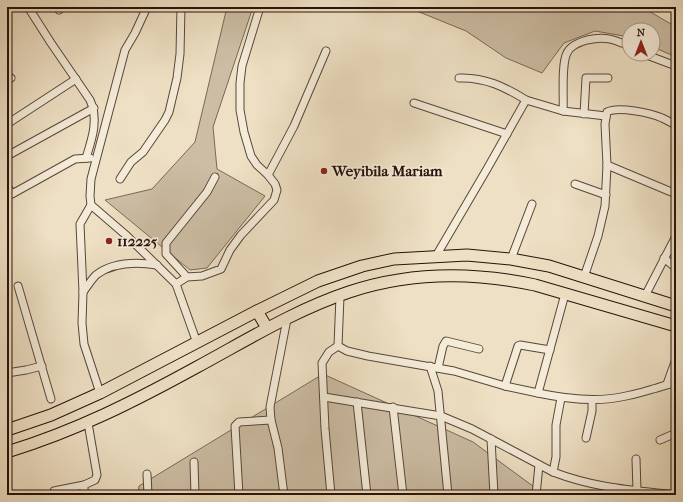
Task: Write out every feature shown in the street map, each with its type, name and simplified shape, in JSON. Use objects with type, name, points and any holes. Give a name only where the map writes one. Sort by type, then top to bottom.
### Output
[{"type":"main road","points":[[7,430],[50,415],[100,393],[318,281],[362,266],[394,259],[467,255],[511,259],[549,266],[676,306]]},
{"type":"main road","points":[[7,452],[70,430],[105,415],[286,319],[340,296],[386,282],[428,277],[460,276],[519,281],[676,326]]},
{"type":"main road","points":[[257,311],[267,328]]},
{"type":"street","points":[[28,7],[94,108],[95,117],[92,138],[86,158]]},
{"type":"street","points":[[100,393],[84,344],[82,323],[80,224],[91,205],[90,190],[96,159],[125,50],[147,7]]},
{"type":"street","points":[[120,179],[131,162],[143,152],[169,112],[178,72],[181,7]]},
{"type":"street","points":[[176,284],[187,277],[202,276],[220,270],[237,240],[274,200],[277,190],[275,184],[257,165],[251,156],[244,132],[240,110],[240,83],[242,66],[260,7]]},
{"type":"street","points":[[563,111],[564,60],[570,48],[582,42],[603,38],[621,42]]},
{"type":"street","points":[[268,175],[294,126],[326,51]]},
{"type":"street","points":[[661,60],[676,66]]},
{"type":"street","points":[[459,78],[470,77],[490,82],[506,88],[526,100],[563,111],[606,116]]},
{"type":"street","points":[[584,114],[586,78],[608,78]]},
{"type":"street","points":[[7,124],[76,79]]},
{"type":"street","points":[[436,256],[526,100]]},
{"type":"street","points":[[414,103],[507,134]]},
{"type":"street","points":[[7,156],[94,108]]},
{"type":"street","points":[[584,277],[598,236],[605,206],[607,164],[605,124],[606,116],[609,111],[644,112],[662,118],[676,125]]},
{"type":"street","points":[[7,186],[10,196],[75,159],[96,159]]},
{"type":"street","points":[[607,164],[676,194]]},
{"type":"street","points":[[187,277],[166,254],[166,243],[207,192],[215,177]]},
{"type":"street","points":[[575,184],[606,195]]},
{"type":"street","points":[[511,259],[532,204]]},
{"type":"street","points":[[91,205],[176,284],[197,343]]},
{"type":"street","points":[[645,296],[676,236]]},
{"type":"street","points":[[664,258],[676,268]]},
{"type":"street","points":[[82,292],[97,275],[109,268],[124,264],[145,263],[157,265]]},
{"type":"street","points":[[18,286],[51,399]]},
{"type":"street","points":[[538,393],[565,294]]},
{"type":"street","points":[[338,346],[340,296]]},
{"type":"street","points":[[284,495],[278,448],[271,420],[270,407],[286,319]]},
{"type":"street","points":[[438,368],[443,346],[446,341],[479,349]]},
{"type":"street","points":[[505,386],[518,346],[520,345],[550,350]]},
{"type":"street","points":[[338,346],[347,351],[368,356],[454,371],[505,386],[561,398],[592,400],[624,397],[666,384],[676,383]]},
{"type":"street","points":[[331,495],[325,428],[322,363],[329,352],[338,346]]},
{"type":"street","points":[[666,384],[676,359]]},
{"type":"street","points":[[7,373],[42,366]]},
{"type":"street","points":[[430,366],[438,391],[448,495]]},
{"type":"street","points":[[324,397],[441,416],[472,429],[553,472],[572,479],[622,492],[637,491],[675,495]]},
{"type":"street","points":[[553,472],[556,457],[556,425],[561,398]]},
{"type":"street","points":[[586,438],[592,411],[592,400]]},
{"type":"street","points":[[357,402],[367,495]]},
{"type":"street","points":[[393,407],[403,495]]},
{"type":"street","points":[[238,495],[235,426],[239,422],[271,420]]},
{"type":"street","points":[[53,495],[54,491],[84,485],[95,480],[97,475],[88,422]]},
{"type":"street","points":[[660,440],[676,433]]},
{"type":"street","points":[[491,439],[494,495]]},
{"type":"street","points":[[636,459],[637,491]]},
{"type":"street","points":[[194,462],[195,495]]},
{"type":"street","points":[[536,495],[539,465]]},
{"type":"street","points":[[147,474],[148,495]]},
{"type":"street","points":[[84,485],[84,495]]},
{"type":"shaded area","points":[[227,7],[253,7],[213,127],[217,169],[265,196],[207,268],[190,270],[105,200],[152,189],[195,142]]},
{"type":"shaded area","points":[[407,7],[642,7],[676,27],[676,57],[661,50],[661,22],[621,22],[621,36],[595,31],[564,43],[542,73],[506,58],[466,31]]},
{"type":"shaded area","points":[[323,374],[473,442],[545,495],[138,495],[139,486]]},
{"type":"place","name":"Weyibila Mariam","points":[[324,171]]},
{"type":"place","name":"112225","points":[[109,241]]}]
